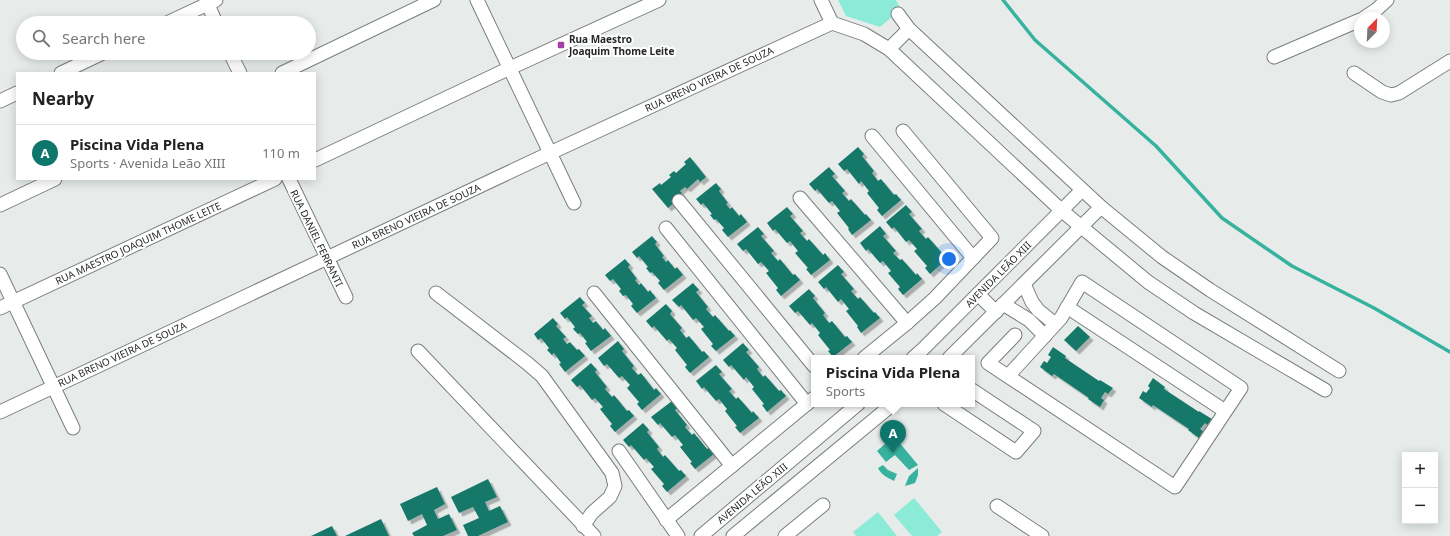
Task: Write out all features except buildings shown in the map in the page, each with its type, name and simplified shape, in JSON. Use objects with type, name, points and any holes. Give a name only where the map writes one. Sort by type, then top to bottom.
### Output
[{"type":"street","points":[[316,57],[434,0]]},
{"type":"street","points":[[477,0],[574,203]]},
{"type":"street","points":[[316,160],[659,0]]},
{"type":"street","points":[[822,0],[832,23],[864,34],[889,49],[1061,210],[1148,282],[1181,304],[1325,390]]},
{"type":"street","points":[[1373,12],[1387,0]]},
{"type":"street","points":[[181,16],[210,1],[214,16]]},
{"type":"street","points":[[898,14],[909,29],[1082,190],[1162,257],[1210,290],[1339,371]]},
{"type":"street","name":"RUA BRENO VIEIRA DE SOUZA","points":[[0,412],[550,153],[832,23]]},
{"type":"street","points":[[1274,57],[1354,23]]},
{"type":"street","points":[[889,49],[909,29]]},
{"type":"street","points":[[63,72],[88,60]]},
{"type":"street","points":[[234,60],[240,72]]},
{"type":"street","points":[[284,72],[309,60]]},
{"type":"street","points":[[1354,73],[1382,92],[1391,95],[1399,93],[1450,61]]},
{"type":"street","points":[[0,101],[16,93]]},
{"type":"street","points":[[868,355],[935,298],[992,238],[903,131]]},
{"type":"street","points":[[872,136],[973,258]]},
{"type":"street","points":[[0,205],[53,180]]},
{"type":"street","name":"RUA MAESTRO JOAQUIM THOME LEITE","points":[[0,308],[274,180]]},
{"type":"street","name":"RUA DANIEL FERRANTI","points":[[289,180],[346,297]]},
{"type":"street","name":"AVENIDA LEÃO XIII","points":[[916,355],[1082,190]]},
{"type":"street","points":[[800,198],[907,323]]},
{"type":"street","points":[[679,201],[811,362]]},
{"type":"street","points":[[952,355],[1101,207]]},
{"type":"street","points":[[666,228],[811,401],[666,520]]},
{"type":"street","points":[[0,274],[73,428]]},
{"type":"street","points":[[1008,376],[1061,318],[1082,282],[1241,388],[1175,487],[988,363],[1015,335]]},
{"type":"street","points":[[1024,284],[1032,302],[1038,310],[1056,324]]},
{"type":"street","points":[[436,293],[542,376],[612,473],[615,486],[610,497],[592,513],[584,526]]},
{"type":"street","points":[[594,293],[732,466]]},
{"type":"street","points":[[978,294],[999,308],[1025,318],[1045,336]]},
{"type":"street","points":[[1067,308],[1225,411]]},
{"type":"street","points":[[418,351],[594,536]]},
{"type":"street","points":[[948,407],[1016,452],[1034,431],[975,392]]},
{"type":"street","name":"AVENIDA LEÃO XIII","points":[[701,536],[854,407]]},
{"type":"street","name":"AVENIDA LEÃO XIII","points":[[733,536],[889,407]]},
{"type":"street","points":[[619,451],[678,536]]},
{"type":"street","points":[[785,536],[823,505]]},
{"type":"street","points":[[997,506],[1042,536]]},
{"type":"shaded area","points":[[838,0],[896,0],[901,9],[880,27],[846,16]]},
{"type":"shaded area","points":[[894,436],[918,465],[909,470],[895,455],[886,462],[877,451]]},
{"type":"shaded area","points":[[883,465],[888,470],[897,474],[894,481],[881,473],[878,468]]},
{"type":"shaded area","points":[[918,468],[918,475],[915,483],[905,486],[909,476]]},
{"type":"shaded area","points":[[914,498],[942,532],[937,536],[912,536],[894,515]]},
{"type":"shaded area","points":[[878,512],[897,536],[856,536],[853,532]]},
{"type":"waterway","points":[[1003,0],[1035,40],[1156,146],[1222,218],[1292,266],[1374,308],[1450,352]]},
{"type":"place","name":"Rua Maestro Joaquim Thome Leite","points":[[561,45]]},
{"type":"place","name":"Piscina Vida Plena","points":[[893,453]]}]
